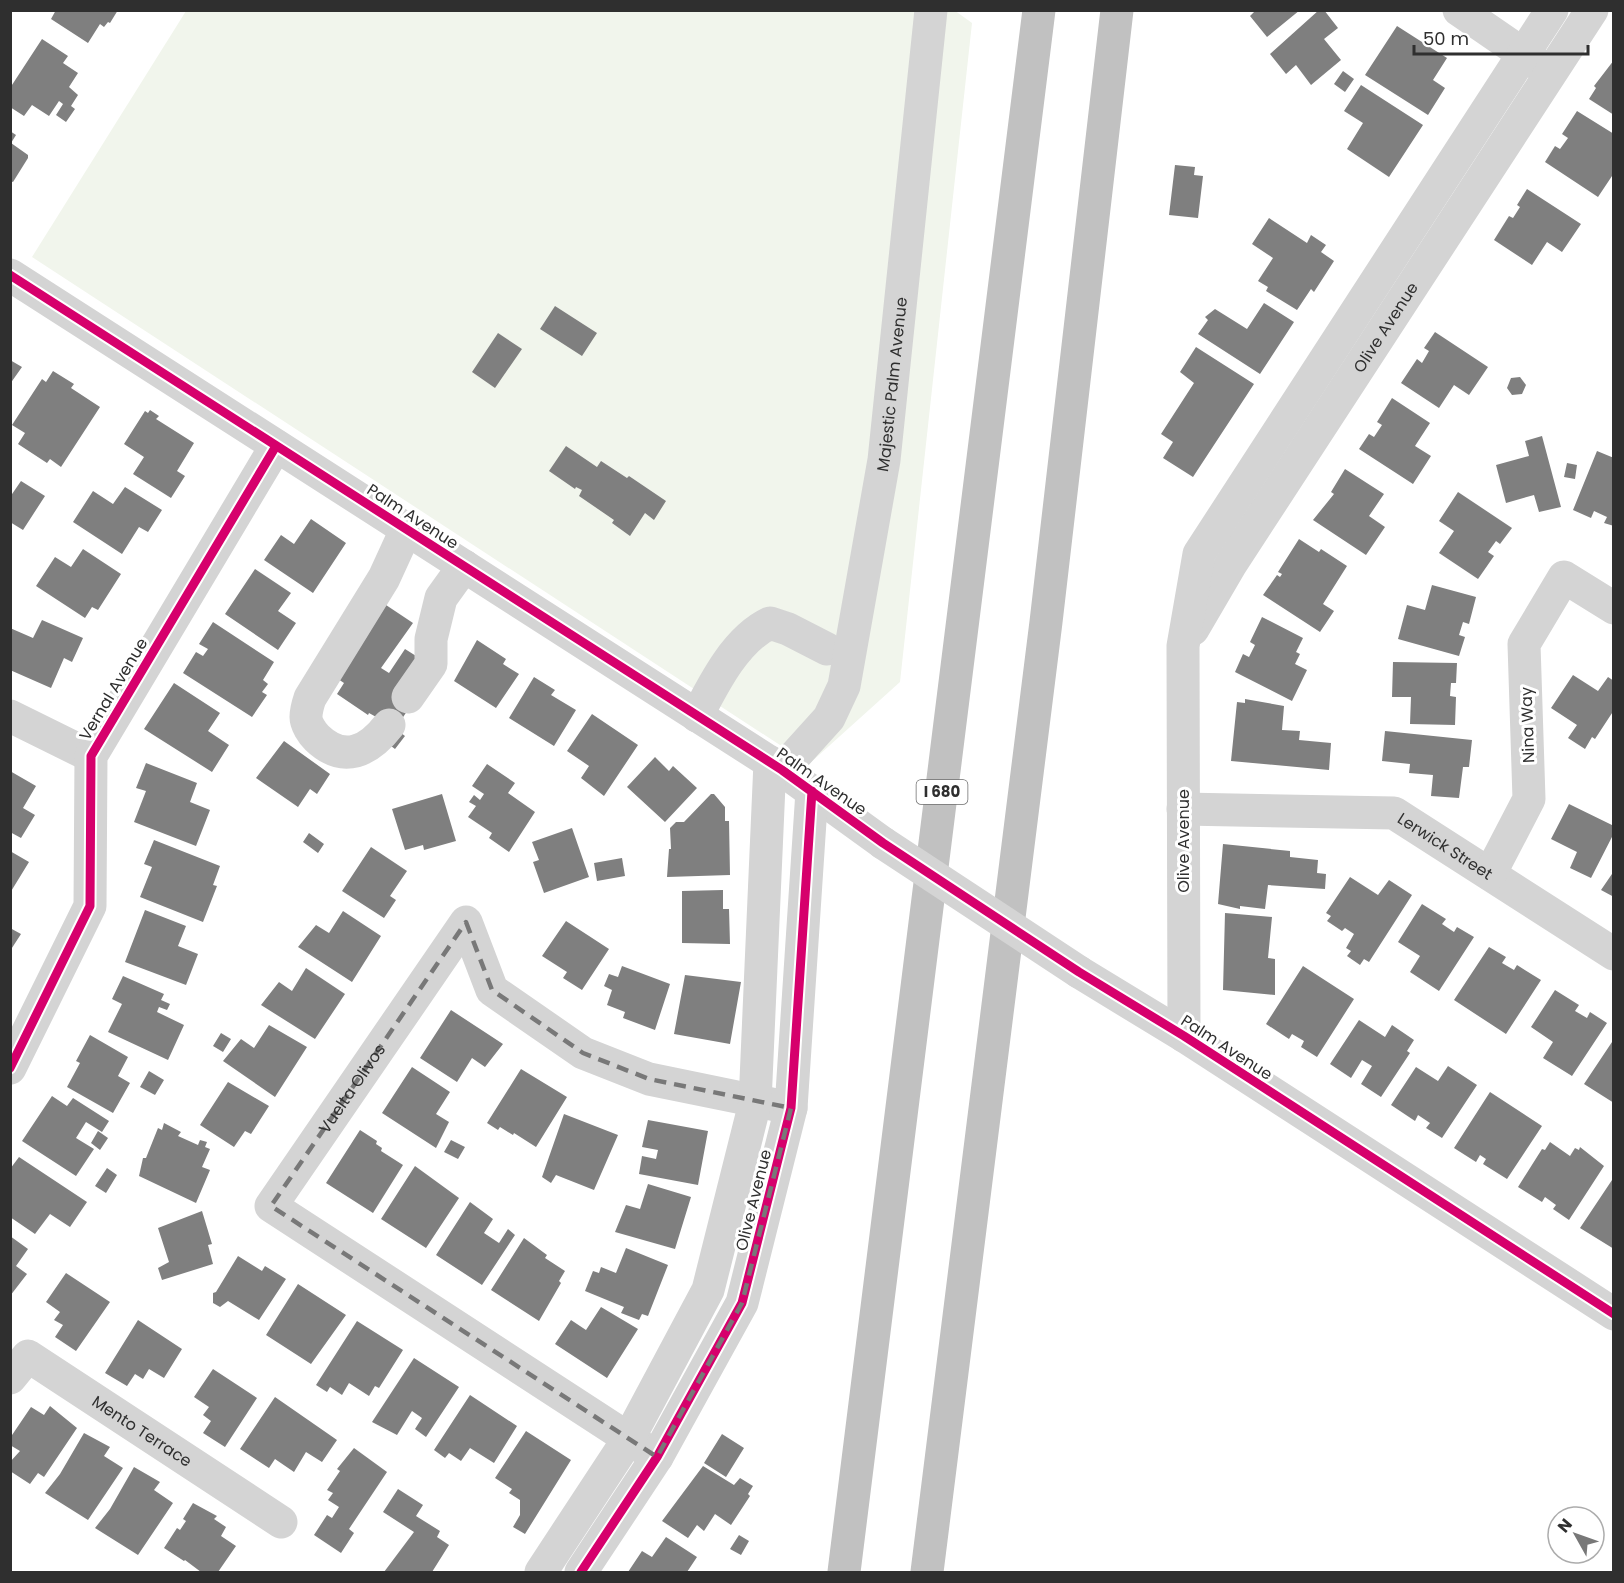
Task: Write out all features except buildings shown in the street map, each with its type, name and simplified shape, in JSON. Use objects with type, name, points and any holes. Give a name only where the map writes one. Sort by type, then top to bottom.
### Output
[{"type":"highway","name":"I 680","points":[[844,1572],[1039,10]]},
{"type":"highway","points":[[927,1572],[1046,622],[1117,10]]},
{"type":"street","name":"Majestic Palm Avenue","points":[[776,766],[805,744],[829,718],[844,686],[884,460],[931,10]]},
{"type":"street","points":[[1459,10],[1551,73]]},
{"type":"street","name":"Olive Avenue","points":[[1184,1036],[1183,646],[1199,554],[1552,10]]},
{"type":"street","name":"Olive Avenue","points":[[1183,646],[1231,564],[1592,10]]},
{"type":"street","name":"Palm Avenue","points":[[10,275],[776,766],[883,843],[1079,972],[1184,1036],[1614,1314]]},
{"type":"street","name":"Vernal Avenue","points":[[10,1068],[90,906],[91,756],[276,446]]},
{"type":"street","points":[[389,725],[376,741],[350,752],[336,750],[321,742],[312,733],[305,719],[310,698],[384,578],[406,530]]},
{"type":"street","points":[[408,697],[431,664],[431,639],[441,598],[464,566]]},
{"type":"street","name":"Nina Way","points":[[1490,874],[1529,799],[1524,644],[1564,577],[1614,609]]},
{"type":"street","points":[[697,716],[711,688],[755,630],[770,623],[788,629],[827,650]]},
{"type":"street","points":[[10,716],[91,756]]},
{"type":"street","name":"Olive Avenue","points":[[540,1572],[629,1438],[708,1290],[755,1103],[776,766]]},
{"type":"street","name":"Olive Avenue","points":[[581,1572],[657,1457],[742,1303],[791,1108],[812,791]]},
{"type":"street","name":"Lerwick Street","points":[[1183,809],[1394,813],[1614,954]]},
{"type":"street","name":"Vuelta Olivos","points":[[657,1457],[272,1206],[466,922],[492,990],[583,1053],[649,1079],[755,1103],[791,1108]]},
{"type":"street","name":"Mento Terrace","points":[[10,1378],[28,1356],[280,1522]]},
{"type":"highlighted area","points":[[466,922],[492,990],[583,1053],[649,1079],[791,1108],[742,1303],[657,1457],[271,1206]]},
{"type":"shaded area","points":[[954,10],[972,23],[900,682],[809,764],[32,257],[186,11]]},
{"type":"cycle path","points":[[10,275],[782,770],[883,843],[1079,972],[1184,1036],[1614,1314]]},
{"type":"cycle path","points":[[10,1068],[90,906],[91,756],[276,446]]},
{"type":"cycle path","points":[[581,1572],[657,1457],[742,1303],[791,1108],[812,791]]}]
